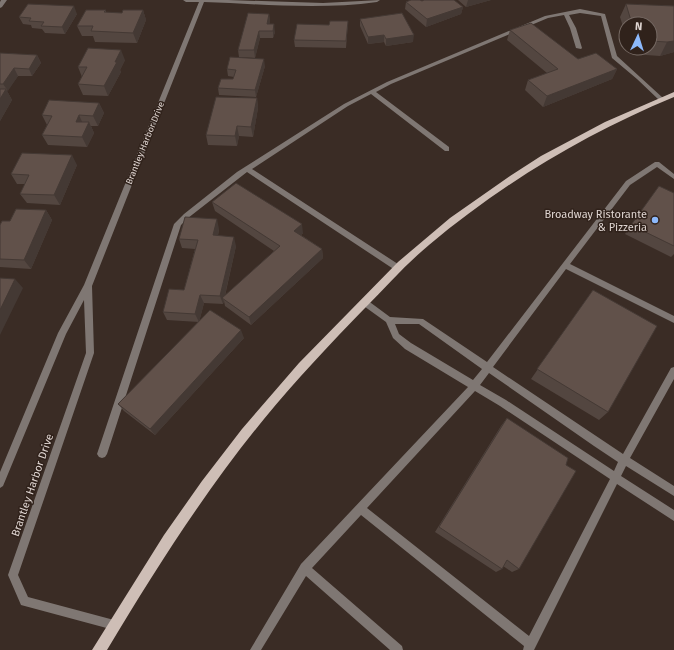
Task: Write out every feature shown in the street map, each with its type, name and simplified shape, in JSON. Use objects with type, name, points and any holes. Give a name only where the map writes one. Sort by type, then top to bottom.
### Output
[{"type":"main road","points":[[99,650],[155,560],[196,500],[245,434],[312,356],[398,268],[425,243],[505,182],[608,123],[674,94]]},
{"type":"street","points":[[0,6],[4,0]]},
{"type":"street","points":[[186,0],[323,5],[352,4],[377,0]]},
{"type":"street","name":"Brantley Harbor Drive","points":[[0,483],[62,333],[88,286],[201,0]]},
{"type":"street","points":[[102,454],[178,224],[186,216],[247,169],[346,105],[372,92],[547,17],[580,11],[603,15],[614,57],[661,99]]},
{"type":"street","points":[[566,13],[573,28],[578,48]]},
{"type":"street","points":[[372,92],[447,149]]},
{"type":"street","points":[[255,650],[305,568],[474,386],[565,264],[628,183],[657,164],[674,177]]},
{"type":"street","points":[[247,169],[398,268]]},
{"type":"street","points":[[565,264],[674,320]]},
{"type":"street","name":"Brantley Harbor Drive","points":[[88,286],[90,353],[13,575],[25,601],[114,625]]},
{"type":"street","points":[[364,302],[389,320],[396,336],[408,346],[504,403],[674,516]]},
{"type":"street","points":[[389,320],[420,321],[624,460],[674,491]]},
{"type":"street","points":[[360,508],[529,647],[624,460],[674,372]]},
{"type":"street","points":[[305,568],[398,650]]},
{"type":"building","points":[[411,0],[454,0],[463,7],[427,19],[406,2]]},
{"type":"building","points":[[28,4],[74,6],[62,27],[41,26],[44,22],[29,21],[31,18],[19,17]]},
{"type":"building","points":[[626,4],[674,6],[674,41],[658,41],[658,16],[630,16]]},
{"type":"building","points":[[86,10],[106,10],[104,12],[122,13],[123,10],[143,10],[133,33],[91,31],[93,26],[77,26]]},
{"type":"building","points":[[248,13],[269,14],[267,24],[274,24],[273,31],[259,31],[254,50],[238,50]]},
{"type":"building","points":[[402,13],[414,35],[386,39],[384,35],[368,37],[360,19]]},
{"type":"building","points":[[330,21],[348,21],[346,41],[294,40],[297,24],[329,25]]},
{"type":"building","points":[[531,23],[578,59],[596,53],[617,69],[547,96],[528,80],[558,69],[510,30]]},
{"type":"building","points":[[88,48],[121,50],[115,62],[117,62],[104,86],[78,84],[87,67],[78,67]]},
{"type":"building","points":[[0,53],[37,55],[29,69],[14,68],[3,84],[0,84]]},
{"type":"building","points":[[230,57],[264,59],[255,90],[218,88],[221,79],[233,79],[236,70],[227,69]]},
{"type":"building","points":[[0,89],[6,89],[0,99]]},
{"type":"building","points":[[216,97],[257,98],[251,127],[237,126],[235,136],[206,135]]},
{"type":"building","points":[[49,100],[99,103],[93,116],[79,115],[76,122],[89,122],[82,137],[42,135],[52,116],[42,115]]},
{"type":"building","points":[[22,153],[72,155],[54,195],[20,194],[29,175],[11,174]]},
{"type":"building","points":[[236,183],[302,224],[294,231],[322,249],[249,317],[222,298],[280,246],[212,202]]},
{"type":"building","name":"Broadway Ristorante & Pizzeria","points":[[659,186],[674,193],[674,246],[631,225]]},
{"type":"building","points":[[16,209],[46,210],[24,260],[0,259],[0,225],[2,221],[10,221]]},
{"type":"building","points":[[185,217],[217,219],[213,235],[234,237],[220,296],[200,295],[195,314],[163,312],[169,289],[184,290],[198,240],[179,239]]},
{"type":"building","points":[[0,278],[15,279],[0,310]]},
{"type":"building","points":[[593,290],[657,326],[608,412],[537,369]]},
{"type":"building","points":[[210,310],[241,330],[150,429],[118,404]]},
{"type":"building","points":[[507,418],[568,458],[566,465],[576,471],[519,569],[507,560],[502,569],[439,527]]},
{"type":"place","name":"Broadway Ristorante & Pizzeria","points":[[655,220]]}]
